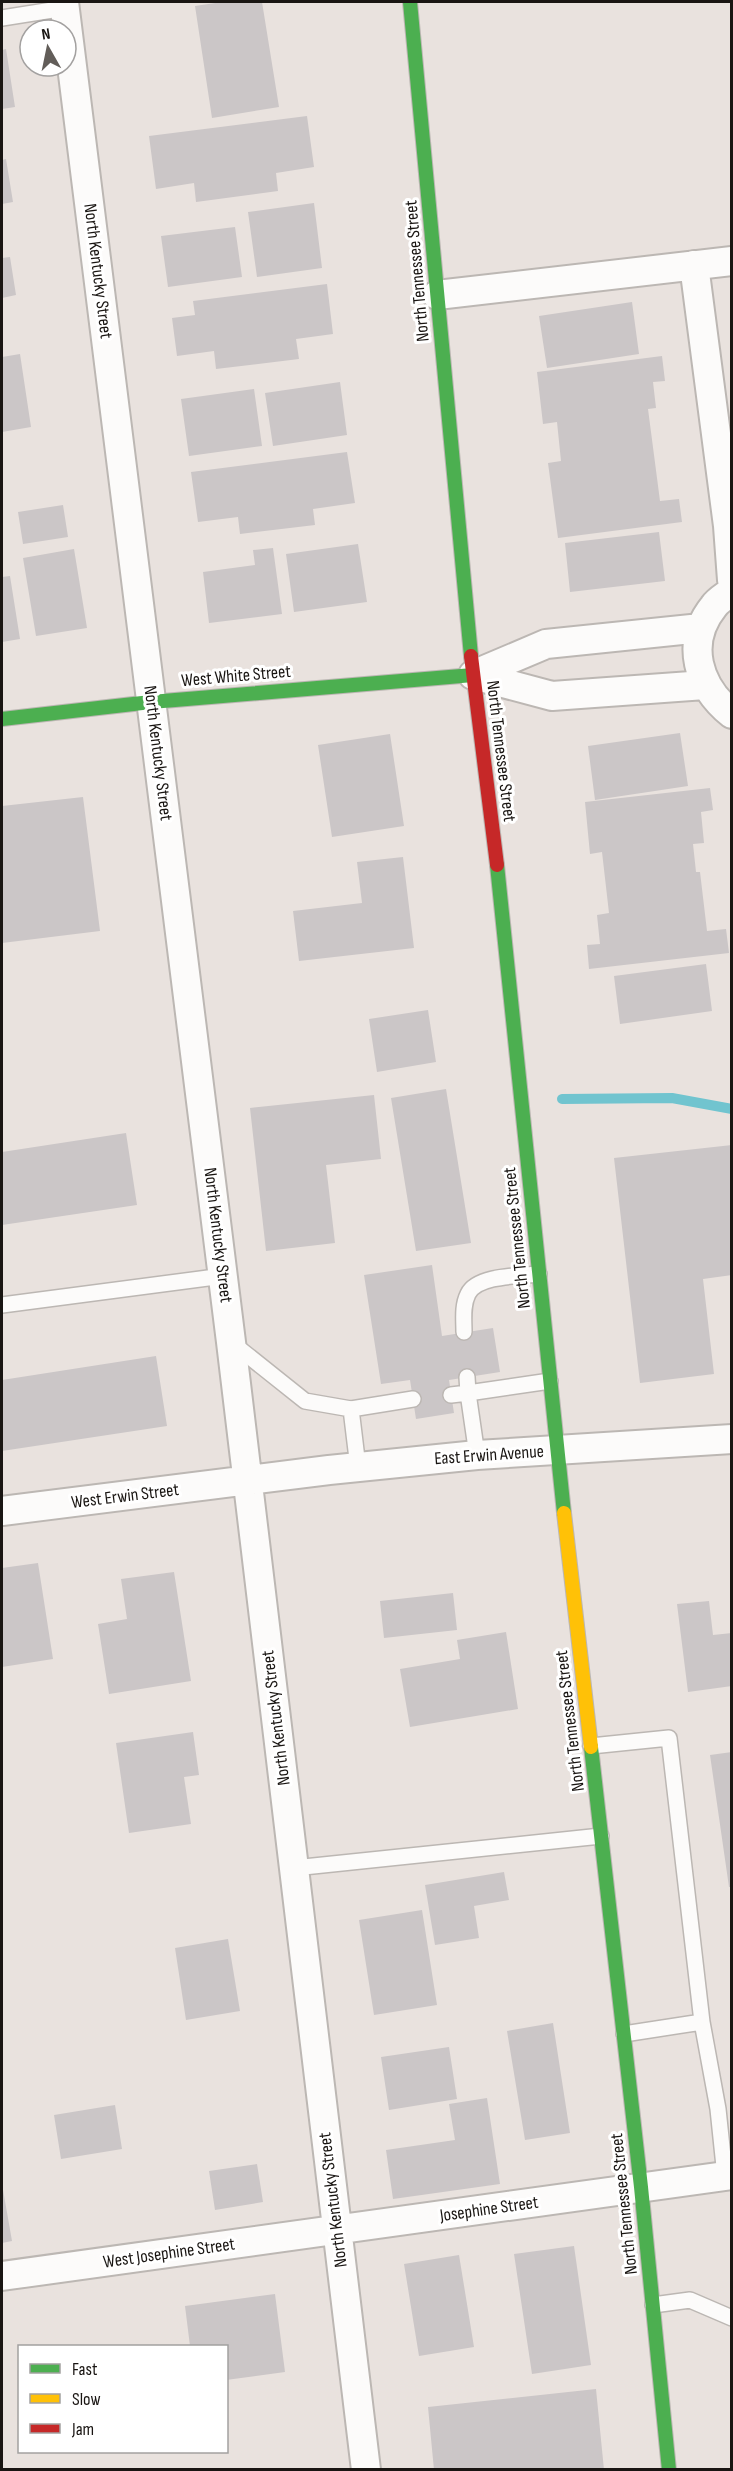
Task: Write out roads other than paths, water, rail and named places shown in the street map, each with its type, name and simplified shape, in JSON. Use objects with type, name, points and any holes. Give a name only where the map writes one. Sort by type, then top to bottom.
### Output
[{"type":"street","name":"North Tennessee Street","points":[[410,2],[473,675],[499,879],[557,1450],[641,2187],[669,2469]]},
{"type":"street","name":"North Kentucky Street","points":[[65,5],[248,1480],[366,2469]]},
{"type":"street","points":[[437,295],[732,261]]},
{"type":"street","points":[[694,265],[726,514],[732,580]]},
{"type":"street","points":[[732,591],[714,606],[701,628],[698,647],[699,666],[705,685],[717,702],[732,714]]},
{"type":"street","points":[[473,675],[546,644],[701,628]]},
{"type":"street","points":[[473,675],[552,696],[705,685]]},
{"type":"street","name":"West White Street","points":[[2,719],[151,702],[473,675]]},
{"type":"street","name":"East Erwin Avenue","points":[[248,1480],[477,1455],[732,1439]]},
{"type":"street","name":"West Erwin Street","points":[[2,1511],[248,1480]]},
{"type":"street","name":"Josephine Street","points":[[337,2231],[728,2175]]},
{"type":"street","name":"West Josephine Street","points":[[2,2276],[337,2231]]},
{"type":"lane","points":[[2,18],[65,5]]},
{"type":"lane","points":[[464,1332],[464,1311],[468,1294],[475,1285],[494,1279],[539,1274]]},
{"type":"lane","points":[[2,1305],[223,1276]]},
{"type":"lane","points":[[231,1342],[305,1401],[351,1409],[413,1399]]},
{"type":"lane","points":[[467,1377],[477,1455]]},
{"type":"lane","points":[[451,1395],[550,1382]]},
{"type":"lane","points":[[351,1409],[358,1467]]},
{"type":"lane","points":[[591,1746],[669,1737],[702,2022],[728,2175]]},
{"type":"lane","points":[[294,1868],[601,1836]]},
{"type":"lane","points":[[624,2034],[702,2022]]},
{"type":"lane","points":[[653,2306],[690,2300],[732,2318]]},
{"type":"waterway","points":[[562,1099],[672,1098],[732,1109]]}]
